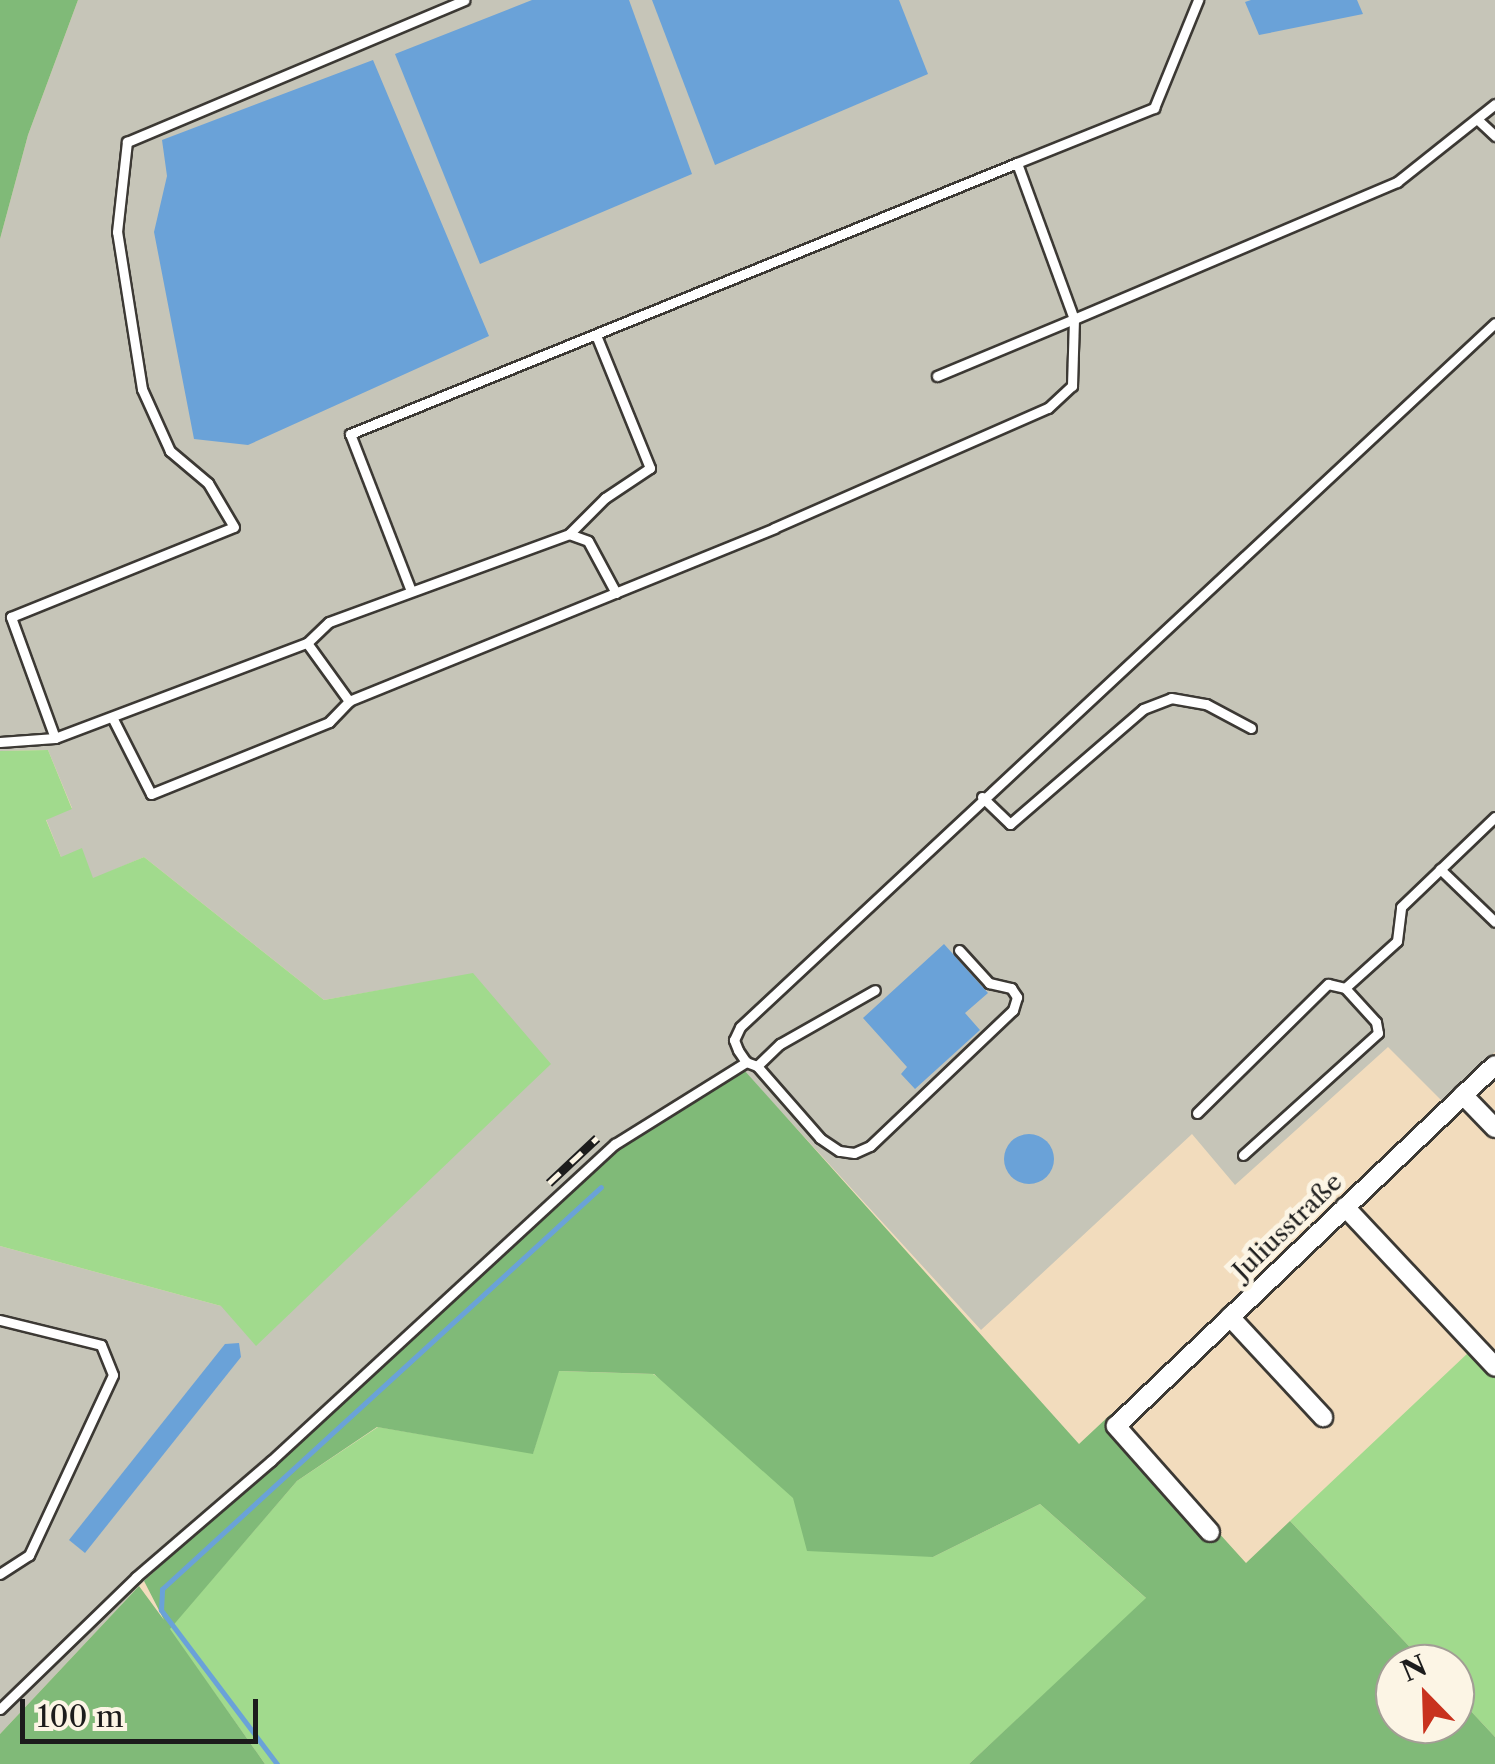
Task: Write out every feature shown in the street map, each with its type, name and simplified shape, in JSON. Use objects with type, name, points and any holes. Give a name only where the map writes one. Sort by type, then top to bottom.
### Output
[{"type":"street","name":"Juliusstraße","points":[[1210,1532],[1116,1426],[1495,1065]]},
{"type":"street","points":[[1464,1095],[1495,1128]]},
{"type":"street","points":[[1346,1207],[1488,1346],[1495,1367]]},
{"type":"street","points":[[1230,1317],[1323,1417]]},
{"type":"lane","points":[[55,738],[11,617],[234,527],[208,483],[170,451],[142,389],[116,232],[127,142],[464,0]]},
{"type":"lane","points":[[412,590],[350,434],[1154,108],[1198,0]]},
{"type":"lane","points":[[938,376],[1218,261],[1397,182],[1495,104]]},
{"type":"lane","points":[[1476,118],[1495,136]]},
{"type":"lane","points":[[112,716],[151,794],[329,722],[349,701],[616,594],[1048,408],[1072,386],[1074,318],[1017,164]]},
{"type":"lane","points":[[959,950],[988,983],[1011,988],[1017,997],[1013,1010],[870,1146],[854,1153],[829,1145],[751,1064],[734,1040],[740,1026],[924,859],[982,797],[1495,323]]},
{"type":"lane","points":[[0,742],[55,738],[307,643],[329,622],[569,534],[605,498],[650,468],[596,334]]},
{"type":"lane","points":[[569,534],[588,541],[616,594]]},
{"type":"lane","points":[[307,643],[349,701]]},
{"type":"lane","points":[[982,797],[1010,824],[1143,710],[1171,698],[1206,704],[1251,728]]},
{"type":"lane","points":[[1345,988],[1397,941],[1400,907],[1495,817]]},
{"type":"lane","points":[[1440,869],[1495,922]]},
{"type":"lane","points":[[1197,1112],[1328,984],[1345,988],[1376,1022],[1378,1033],[1243,1156]]},
{"type":"lane","points":[[0,1709],[136,1578],[271,1461],[615,1144],[875,990]]},
{"type":"lane","points":[[0,1320],[101,1345],[113,1375],[29,1555],[0,1574]]},
{"type":"shaded area","points":[[78,0],[1495,0],[1495,1052],[1442,1101],[1388,1047],[1235,1185],[1192,1134],[981,1330],[744,1071],[628,1139],[139,1586],[0,1734],[0,1246],[221,1306],[473,974],[324,1000],[144,857],[93,879],[61,857],[46,819],[72,808],[48,750],[0,751],[0,239],[28,135]]},
{"type":"green space","points":[[0,0],[78,0],[28,135],[0,239]]},
{"type":"green space","points":[[48,750],[72,809],[46,820],[61,857],[82,848],[93,878],[144,857],[324,1000],[473,973],[551,1064],[256,1346],[221,1306],[0,1246],[0,751]]},
{"type":"green space","points":[[744,1070],[1079,1444],[1111,1414],[1246,1563],[1290,1521],[1407,1644],[1375,1644],[1375,1744],[1475,1744],[1475,1716],[1495,1737],[1495,1764],[969,1764],[1146,1598],[1040,1504],[933,1557],[807,1551],[793,1498],[654,1374],[559,1371],[533,1454],[377,1427],[297,1481],[170,1629],[265,1764],[0,1764],[0,1734],[139,1586],[164,1620],[144,1581],[628,1139]]},
{"type":"green space","points":[[1469,1352],[1495,1378],[1495,1737],[1475,1716],[1475,1644],[1407,1644],[1290,1521]]},
{"type":"green space","points":[[558,1371],[653,1374],[933,1557],[1040,1504],[1147,1599],[969,1764],[265,1764],[169,1629],[297,1481],[378,1427],[533,1453]]},
{"type":"water","points":[[532,0],[629,0],[692,174],[480,264],[395,54]]},
{"type":"water","points":[[652,0],[899,0],[928,74],[715,165]]},
{"type":"water","points":[[1357,0],[1363,14],[1259,35],[1245,2]]},
{"type":"water","points":[[373,60],[489,336],[248,445],[194,439],[154,232],[167,176],[162,140]]},
{"type":"water","points":[[944,944],[988,993],[965,1013],[980,1030],[915,1089],[901,1074],[907,1067],[863,1018]]},
{"type":"water","points":[[1029,1134],[1047,1141],[1054,1159],[1047,1177],[1029,1184],[1011,1177],[1004,1159],[1011,1141]]},
{"type":"water","points":[[239,1343],[241,1357],[85,1553],[69,1540],[225,1344]]},
{"type":"waterway","points":[[277,1764],[161,1610],[162,1589],[601,1187]]},
{"type":"railway","points":[[549,1183],[597,1138]]}]
